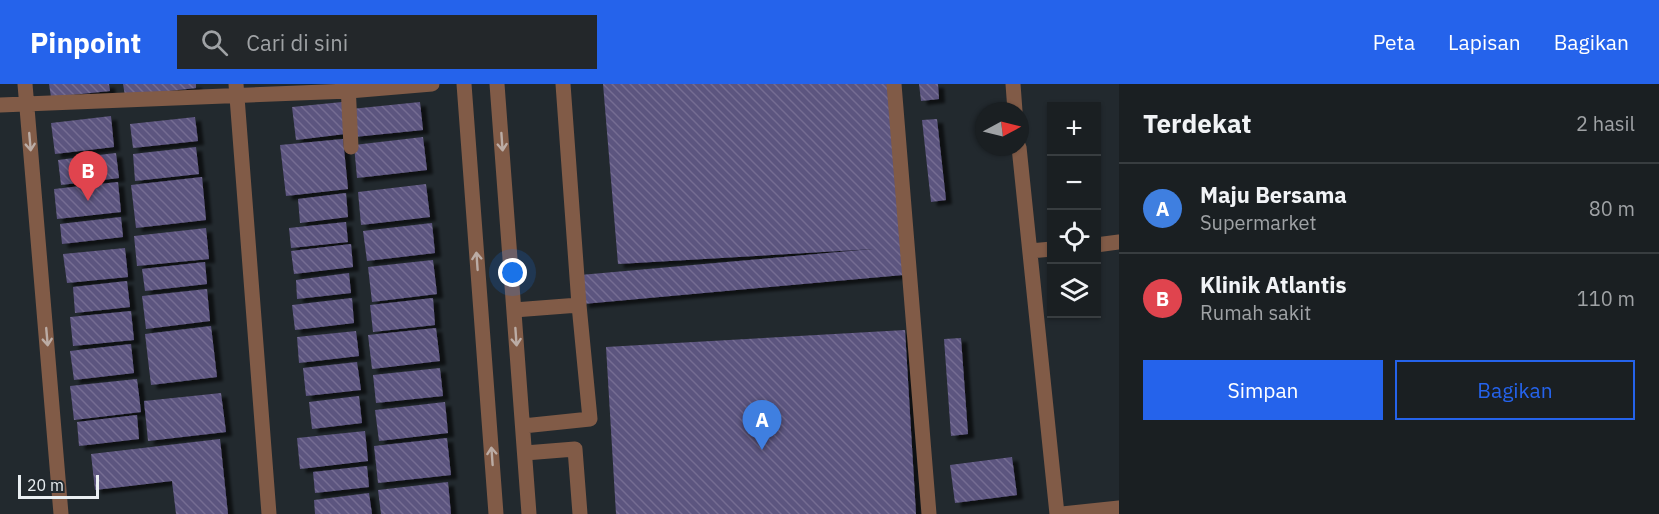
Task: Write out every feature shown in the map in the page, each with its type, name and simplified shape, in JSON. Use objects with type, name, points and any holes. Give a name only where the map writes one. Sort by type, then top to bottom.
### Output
[{"type":"street","points":[[26,84],[61,514]]},
{"type":"street","points":[[0,105],[237,90],[432,84]]},
{"type":"street","points":[[464,84],[496,514]]},
{"type":"street","points":[[497,84],[529,514]]},
{"type":"street","points":[[522,426],[590,419],[579,305],[563,84]]},
{"type":"street","points":[[894,84],[929,514]]},
{"type":"street","points":[[1012,84],[1015,102]]},
{"type":"street","points":[[348,88],[351,147]]},
{"type":"street","points":[[237,90],[269,514]]},
{"type":"street","points":[[1020,156],[1057,514]]},
{"type":"street","points":[[1101,244],[1119,242]]},
{"type":"street","points":[[1030,251],[1047,249]]},
{"type":"street","points":[[514,310],[579,305]]},
{"type":"street","points":[[525,453],[575,449],[580,514]]},
{"type":"street","points":[[1062,514],[1119,508]]},
{"type":"building","points":[[49,84],[109,84],[110,91],[51,97]]},
{"type":"building","points":[[123,84],[196,84],[196,88],[125,96]]},
{"type":"building","points":[[603,84],[888,84],[903,275],[583,304],[580,275],[873,249],[618,264]]},
{"type":"building","points":[[919,84],[938,84],[939,99],[921,101]]},
{"type":"building","points":[[342,102],[345,134],[296,140],[292,107]]},
{"type":"building","points":[[420,102],[423,130],[354,137],[351,109]]},
{"type":"building","points":[[111,116],[114,147],[55,154],[51,123]]},
{"type":"building","points":[[195,117],[198,141],[133,148],[130,124]]},
{"type":"building","points":[[937,119],[946,200],[931,202],[922,120]]},
{"type":"building","points":[[423,137],[427,170],[357,178],[354,145]]},
{"type":"building","points":[[343,139],[348,189],[286,196],[280,145]]},
{"type":"building","points":[[196,147],[199,174],[135,181],[133,154]]},
{"type":"building","points":[[116,153],[119,178],[61,185],[58,160]]},
{"type":"building","points":[[202,177],[206,220],[136,228],[131,185]]},
{"type":"building","points":[[118,182],[121,212],[57,219],[54,189]]},
{"type":"building","points":[[426,184],[430,217],[361,225],[358,192]]},
{"type":"building","points":[[346,193],[348,217],[300,223],[298,199]]},
{"type":"building","points":[[121,217],[123,237],[62,244],[60,224]]},
{"type":"building","points":[[346,222],[348,242],[291,248],[289,228]]},
{"type":"building","points":[[432,223],[435,253],[367,261],[363,231]]},
{"type":"building","points":[[206,228],[209,259],[137,266],[134,236]]},
{"type":"building","points":[[351,244],[353,267],[294,274],[291,251]]},
{"type":"building","points":[[125,248],[128,277],[67,283],[63,254]]},
{"type":"building","points":[[433,260],[437,294],[372,302],[368,267]]},
{"type":"building","points":[[205,262],[207,284],[145,291],[142,269]]},
{"type":"building","points":[[349,273],[351,293],[297,299],[296,280]]},
{"type":"building","points":[[127,281],[130,307],[75,313],[73,287]]},
{"type":"building","points":[[207,289],[210,321],[146,329],[142,296]]},
{"type":"building","points":[[352,298],[354,323],[295,330],[292,305]]},
{"type":"building","points":[[433,298],[435,325],[373,332],[370,305]]},
{"type":"building","points":[[131,311],[134,340],[73,346],[70,317]]},
{"type":"building","points":[[211,326],[217,377],[151,385],[145,334]]},
{"type":"building","points":[[436,328],[440,361],[372,369],[368,335]]},
{"type":"building","points":[[905,330],[916,514],[616,514],[606,347]]},
{"type":"building","points":[[356,331],[359,356],[299,363],[297,337]]},
{"type":"building","points":[[961,338],[968,434],[951,436],[944,339]]},
{"type":"building","points":[[131,344],[134,373],[74,380],[70,351]]},
{"type":"building","points":[[357,362],[361,390],[306,396],[303,368]]},
{"type":"building","points":[[440,368],[443,396],[376,403],[373,375]]},
{"type":"building","points":[[137,379],[141,412],[74,420],[70,386]]},
{"type":"building","points":[[221,393],[226,432],[148,441],[144,401]]},
{"type":"building","points":[[359,396],[362,423],[312,429],[309,402]]},
{"type":"building","points":[[445,402],[448,433],[379,441],[375,410]]},
{"type":"building","points":[[137,415],[139,439],[79,446],[77,422]]},
{"type":"building","points":[[365,431],[368,461],[300,469],[297,438]]},
{"type":"building","points":[[447,438],[451,475],[378,483],[374,446]]},
{"type":"building","points":[[220,439],[228,514],[176,514],[172,481],[95,490],[91,454]]},
{"type":"building","points":[[1012,457],[1017,495],[955,503],[950,465]]},
{"type":"building","points":[[367,466],[369,487],[315,493],[313,472]]},
{"type":"building","points":[[448,482],[451,514],[381,514],[378,490]]},
{"type":"building","points":[[369,493],[372,514],[315,514],[314,500]]},
{"type":"place","name":"Klinik Atlantis","points":[[88,201]]},
{"type":"place","name":"Maju Bersama","points":[[762,450]]}]
